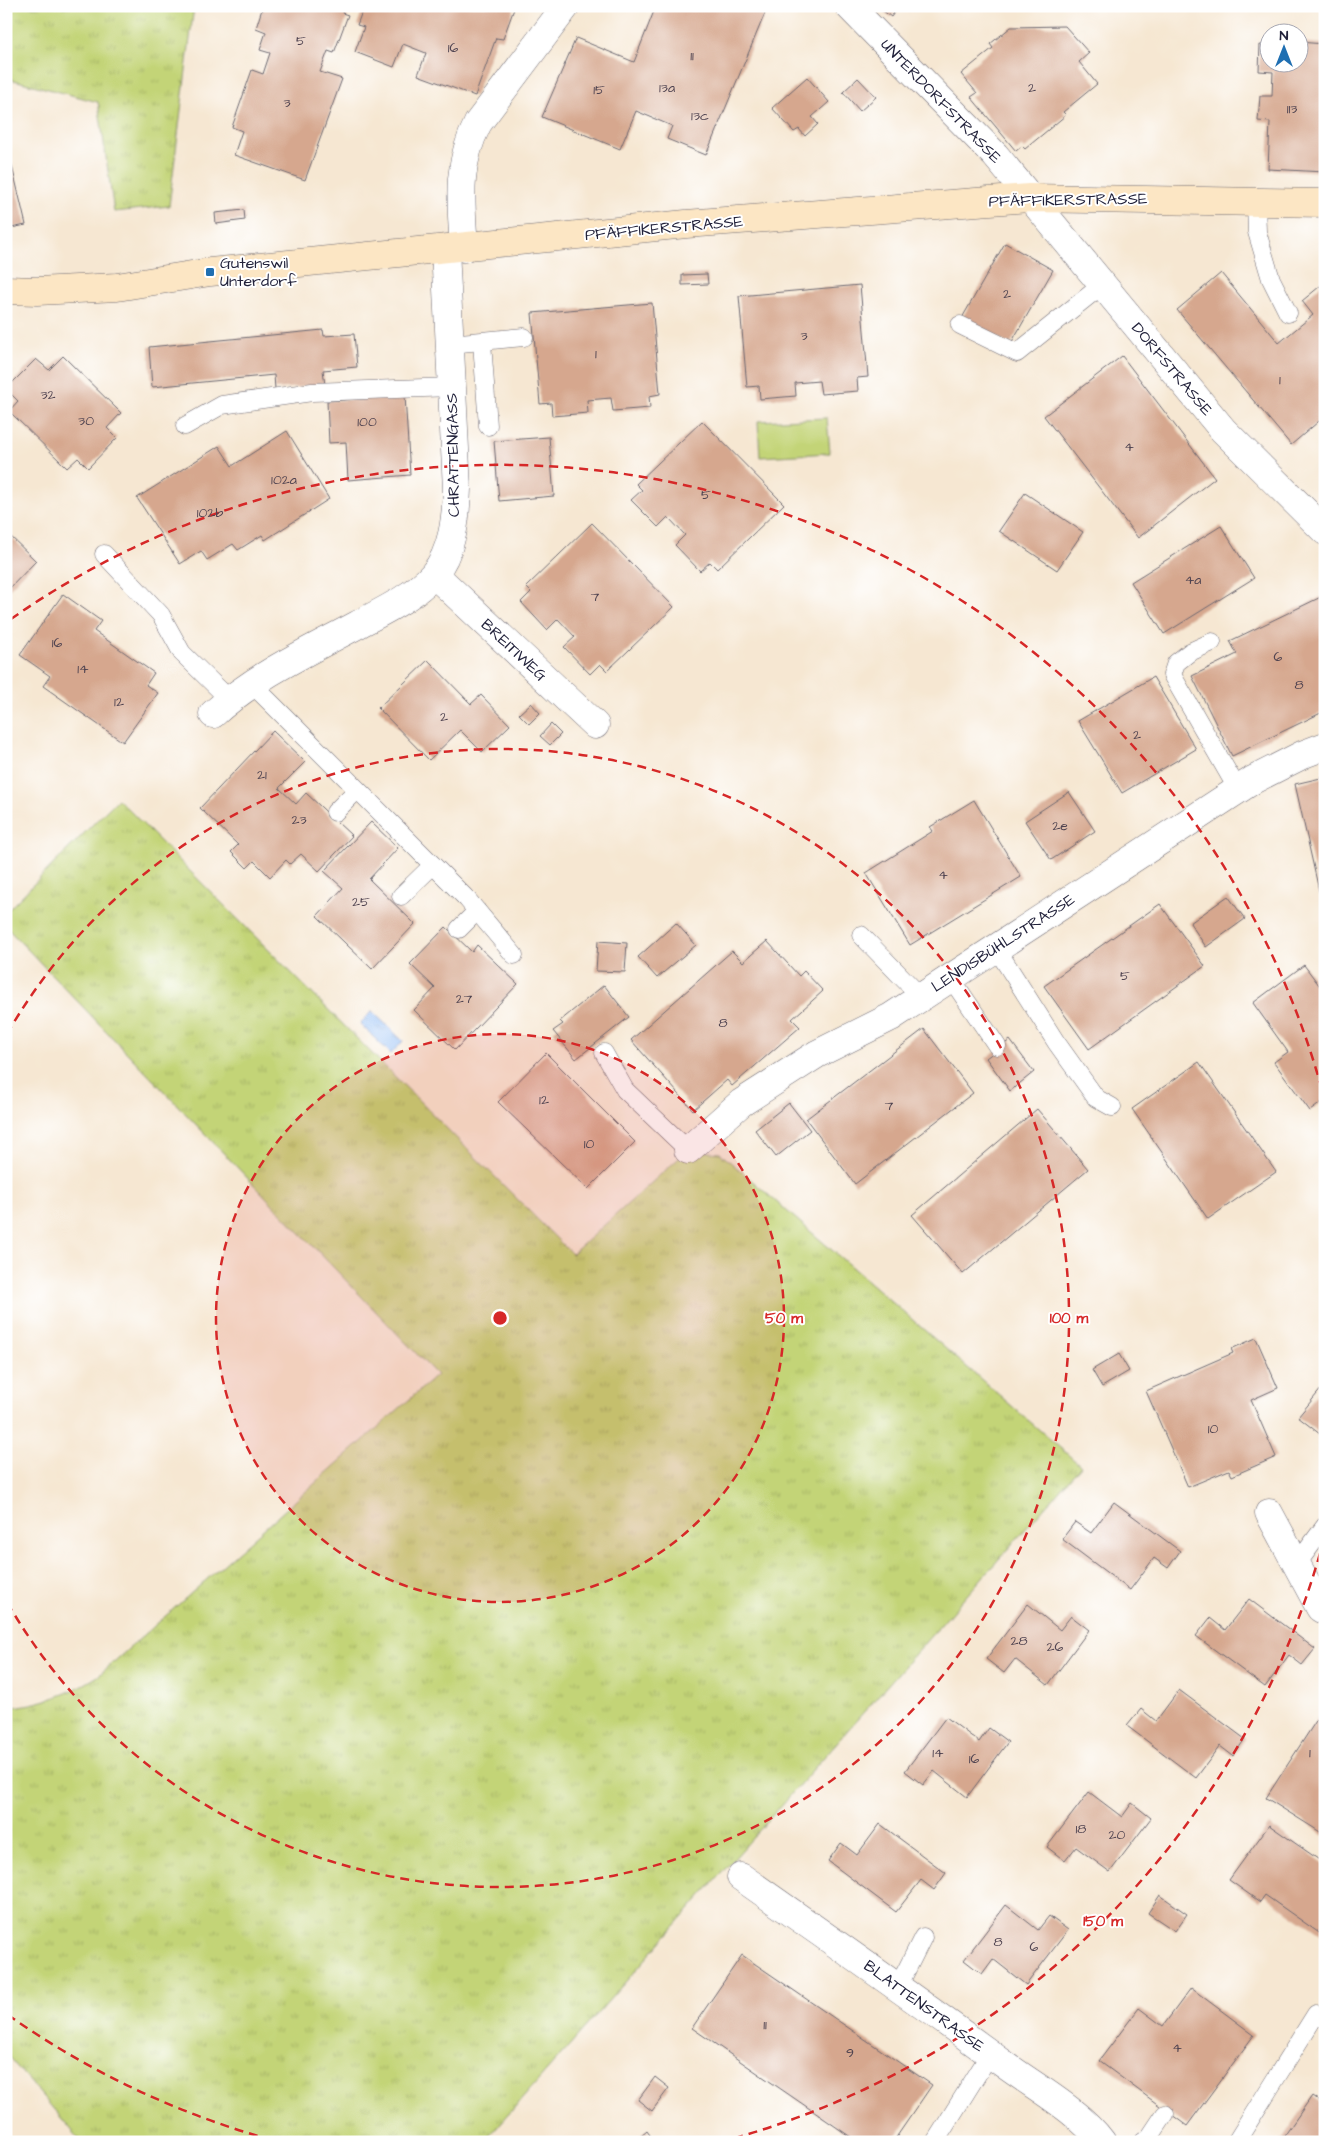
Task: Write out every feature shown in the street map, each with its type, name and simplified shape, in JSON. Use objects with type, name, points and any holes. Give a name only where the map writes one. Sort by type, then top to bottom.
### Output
[{"type":"main road","name":"PFÄFFIKERSTRASSE","points":[[6,290],[37,291],[117,287],[210,272],[686,224],[1029,198],[1325,203]]},
{"type":"street","points":[[454,248],[460,185],[470,138],[478,123],[566,6]]},
{"type":"street","name":"UNTERDORFSTRASSE","points":[[849,6],[995,155],[1029,198]]},
{"type":"street","name":"DORFSTRASSE","points":[[1029,198],[1223,430],[1325,531]]},
{"type":"street","name":"CHRATTENGASS","points":[[221,707],[267,673],[384,610],[413,592],[434,574],[449,546],[456,518],[457,488],[450,344],[454,248]]},
{"type":"street","name":"BREITIWEG","points":[[434,574],[595,725]]},
{"type":"street","name":"LENDISBÜHLSTRASSE","points":[[688,1150],[742,1103],[817,1054],[891,1017],[1238,790],[1304,754],[1325,746]]},
{"type":"street","points":[[1269,1513],[1320,1608],[1325,1611]]},
{"type":"street","name":"BLATTENSTRASSE","points":[[741,1877],[898,1987],[1071,2113],[1096,2134],[1102,2142]]},
{"type":"lane","points":[[1256,201],[1257,232],[1271,279],[1288,313]]},
{"type":"lane","points":[[960,325],[1017,352],[1102,285]]},
{"type":"lane","points":[[450,344],[524,337]]},
{"type":"lane","points":[[482,342],[488,426]]},
{"type":"lane","points":[[185,426],[222,405],[312,392],[452,387]]},
{"type":"lane","points":[[104,554],[161,615],[182,653],[221,707]]},
{"type":"lane","points":[[1212,642],[1190,652],[1176,662],[1172,675],[1238,790]]},
{"type":"lane","points":[[252,684],[433,865],[477,911],[514,955]]},
{"type":"lane","points":[[336,812],[357,790]]},
{"type":"lane","points":[[401,896],[433,865]]},
{"type":"lane","points":[[459,930],[477,911]]},
{"type":"lane","points":[[861,934],[921,997]]},
{"type":"lane","points":[[996,948],[1056,1042],[1096,1098],[1112,1107]]},
{"type":"lane","points":[[951,978],[997,1046]]},
{"type":"lane","points":[[604,1053],[626,1090],[688,1150]]},
{"type":"lane","points":[[1296,1564],[1325,1526]]},
{"type":"lane","points":[[898,1987],[923,1937]]},
{"type":"lane","points":[[1236,2142],[1316,2014],[1325,2019]]},
{"type":"lane","points":[[936,2142],[990,2054]]},
{"type":"lane","points":[[1143,2142],[1149,2138],[1165,2114]]},
{"type":"green space","points":[[6,6],[194,6],[169,206],[114,212],[98,102],[6,78]]},
{"type":"green space","points":[[827,418],[830,453],[760,457],[758,421]]},
{"type":"green space","points":[[118,799],[572,1254],[688,1150],[720,1153],[1081,1466],[484,2142],[82,2142],[6,2054],[6,1708],[54,1698],[98,1676],[437,1375],[6,927],[6,912]]},
{"type":"water","points":[[372,1011],[403,1041],[391,1054],[360,1024]]},
{"type":"building","points":[[263,6],[345,6],[342,13],[348,15],[334,53],[328,51],[320,72],[342,79],[305,180],[234,155],[242,131],[232,127],[252,70],[263,74],[270,53],[260,50],[266,32],[256,28]]},
{"type":"building","points":[[364,6],[515,6],[503,39],[496,38],[475,96],[418,75],[426,53],[403,44],[394,67],[355,52],[364,27],[357,25]]},
{"type":"building","points":[[656,6],[768,6],[706,155],[667,139],[672,126],[636,111],[620,149],[542,117],[576,38],[634,62]]},
{"type":"building","points":[[877,6],[899,6],[891,17]]},
{"type":"building","points":[[1065,26],[1089,53],[1079,62],[1097,84],[1063,112],[1066,115],[1025,149],[1022,146],[1016,151],[971,97],[977,93],[961,74],[993,48],[990,44],[1011,27]]},
{"type":"building","points":[[1308,43],[1325,44],[1325,172],[1268,169],[1270,122],[1258,121],[1260,96],[1272,96],[1273,72],[1308,72]]},
{"type":"building","points":[[807,77],[829,102],[812,117],[818,124],[805,136],[799,129],[794,132],[772,108]]},
{"type":"building","points":[[858,78],[876,97],[860,111],[843,92]]},
{"type":"building","points":[[6,141],[26,225],[6,229]]},
{"type":"building","points":[[244,210],[245,220],[216,224],[215,213]]},
{"type":"building","points":[[1005,243],[1053,270],[1010,345],[962,318]]},
{"type":"building","points":[[1221,273],[1279,343],[1313,315],[1302,301],[1325,282],[1325,416],[1291,445],[1177,310]]},
{"type":"building","points":[[707,274],[708,284],[682,285],[682,275]]},
{"type":"building","points":[[860,285],[868,377],[857,378],[858,391],[821,394],[819,381],[795,383],[796,396],[760,399],[759,386],[747,387],[739,296]]},
{"type":"building","points":[[652,303],[660,394],[649,396],[650,408],[613,411],[611,398],[587,400],[588,413],[552,416],[551,403],[540,404],[532,313]]},
{"type":"building","points":[[323,330],[324,336],[354,334],[357,367],[323,370],[325,385],[275,389],[274,375],[152,387],[149,347]]},
{"type":"building","points":[[63,356],[121,413],[107,428],[117,438],[88,468],[78,458],[67,468],[9,411],[18,401],[6,389],[36,359],[49,370]]},
{"type":"building","points":[[1122,356],[1215,478],[1138,538],[1044,416]]},
{"type":"building","points":[[405,396],[410,475],[348,480],[346,442],[329,443],[327,401]]},
{"type":"building","points":[[702,421],[784,504],[717,569],[710,562],[700,571],[675,545],[685,535],[668,517],[658,527],[631,500],[642,490],[636,484]]},
{"type":"building","points":[[287,431],[329,499],[265,540],[262,535],[238,550],[233,544],[207,560],[201,551],[180,564],[137,498],[219,446],[232,466]]},
{"type":"building","points":[[549,437],[554,496],[499,501],[494,441]]},
{"type":"building","points":[[1025,493],[1083,532],[1057,570],[999,531]]},
{"type":"building","points":[[592,523],[674,607],[607,671],[600,664],[590,674],[564,647],[575,637],[558,619],[547,630],[521,602],[531,592],[526,587]]},
{"type":"building","points":[[1221,526],[1254,578],[1164,634],[1131,582]]},
{"type":"building","points":[[6,532],[36,561],[6,592]]},
{"type":"building","points":[[63,594],[101,621],[94,631],[154,673],[146,685],[158,693],[123,742],[43,686],[50,676],[20,655]]},
{"type":"building","points":[[1325,595],[1325,711],[1232,756],[1192,676],[1237,654],[1230,641]]},
{"type":"building","points":[[428,660],[471,704],[481,695],[510,725],[482,752],[460,730],[429,760],[378,708]]},
{"type":"building","points":[[1153,677],[1196,749],[1122,793],[1078,721]]},
{"type":"building","points":[[531,703],[540,713],[529,724],[519,714]]},
{"type":"building","points":[[551,724],[561,734],[550,745],[540,736]]},
{"type":"building","points":[[273,731],[305,762],[279,788],[296,804],[306,793],[352,836],[319,871],[301,854],[290,864],[286,860],[270,877],[254,861],[247,868],[231,852],[238,845],[200,808]]},
{"type":"building","points":[[1325,777],[1325,894],[1320,895],[1295,784]]},
{"type":"building","points":[[1069,792],[1095,831],[1051,860],[1025,821]]},
{"type":"building","points":[[974,800],[1021,877],[910,945],[866,873],[933,831],[930,827]]},
{"type":"building","points":[[371,822],[398,848],[369,879],[415,924],[372,969],[317,916],[343,888],[324,871]]},
{"type":"building","points":[[1228,896],[1245,919],[1206,947],[1190,923]]},
{"type":"building","points":[[1160,904],[1205,966],[1089,1049],[1044,986]]},
{"type":"building","points":[[676,923],[696,945],[657,978],[638,957]]},
{"type":"building","points":[[446,927],[472,952],[477,945],[518,984],[455,1050],[414,1010],[435,988],[410,964]]},
{"type":"building","points":[[598,941],[627,943],[625,972],[596,971]]},
{"type":"building","points":[[767,941],[799,976],[804,971],[823,991],[792,1019],[800,1027],[732,1086],[727,1080],[693,1110],[631,1040],[732,951],[743,962]]},
{"type":"building","points":[[1304,965],[1325,993],[1325,1100],[1310,1111],[1274,1062],[1288,1052],[1253,1003]]},
{"type":"building","points":[[604,985],[629,1017],[576,1059],[553,1031],[563,1024],[560,1021]]},
{"type":"building","points":[[924,1029],[973,1093],[855,1184],[806,1119]]},
{"type":"building","points":[[1010,1040],[1034,1072],[1010,1091],[986,1058]]},
{"type":"building","points":[[546,1053],[635,1142],[588,1189],[498,1102]]},
{"type":"building","points":[[1199,1062],[1276,1172],[1208,1219],[1132,1109]]},
{"type":"building","points":[[789,1103],[810,1130],[776,1157],[755,1130]]},
{"type":"building","points":[[1037,1109],[1088,1169],[963,1274],[912,1215]]},
{"type":"building","points":[[1256,1338],[1278,1388],[1251,1400],[1276,1457],[1232,1476],[1229,1470],[1188,1487],[1146,1391],[1233,1353],[1231,1349]]},
{"type":"building","points":[[1119,1354],[1129,1371],[1102,1387],[1092,1370]]},
{"type":"building","points":[[1322,1388],[1325,1390],[1325,1438],[1298,1417]]},
{"type":"building","points":[[1114,1502],[1180,1551],[1168,1568],[1154,1558],[1130,1590],[1062,1539],[1075,1522],[1091,1533]]},
{"type":"building","points":[[1249,1599],[1315,1649],[1302,1665],[1289,1655],[1265,1687],[1196,1636],[1210,1618],[1225,1630]]},
{"type":"building","points":[[1028,1604],[1060,1630],[1071,1616],[1089,1630],[1048,1685],[1015,1659],[1004,1673],[986,1659]]},
{"type":"building","points":[[1179,1690],[1245,1739],[1233,1756],[1220,1746],[1196,1778],[1127,1726],[1141,1709],[1156,1721]]},
{"type":"building","points":[[1325,1707],[1325,1835],[1266,1798]]},
{"type":"building","points":[[946,1717],[979,1742],[989,1728],[1008,1742],[967,1797],[934,1771],[923,1785],[905,1771]]},
{"type":"building","points":[[1089,1792],[1122,1817],[1132,1803],[1151,1818],[1110,1872],[1076,1847],[1065,1861],[1047,1847]]},
{"type":"building","points":[[880,1824],[946,1873],[934,1890],[921,1880],[896,1912],[828,1861],[841,1843],[857,1855]]},
{"type":"building","points":[[1269,1825],[1325,1864],[1325,1937],[1265,1895],[1260,1902],[1229,1880]]},
{"type":"building","points":[[1160,1895],[1187,1914],[1175,1931],[1148,1913]]},
{"type":"building","points":[[1006,1905],[1038,1930],[1049,1916],[1068,1930],[1026,1985],[993,1959],[982,1974],[964,1960]]},
{"type":"building","points":[[742,1955],[932,2085],[893,2142],[858,2142],[692,2028]]},
{"type":"building","points":[[1191,1988],[1254,2035],[1187,2126],[1099,2061],[1139,2008],[1163,2026]]},
{"type":"building","points":[[655,2077],[669,2088],[652,2111],[638,2100]]},
{"type":"building","points":[[1312,2096],[1325,2105],[1325,2142],[1280,2142]]},
{"type":"building","points":[[647,2131],[655,2142],[634,2142]]},
{"type":"place","name":"Gutenswil Unterdorf","points":[[210,272]]}]
